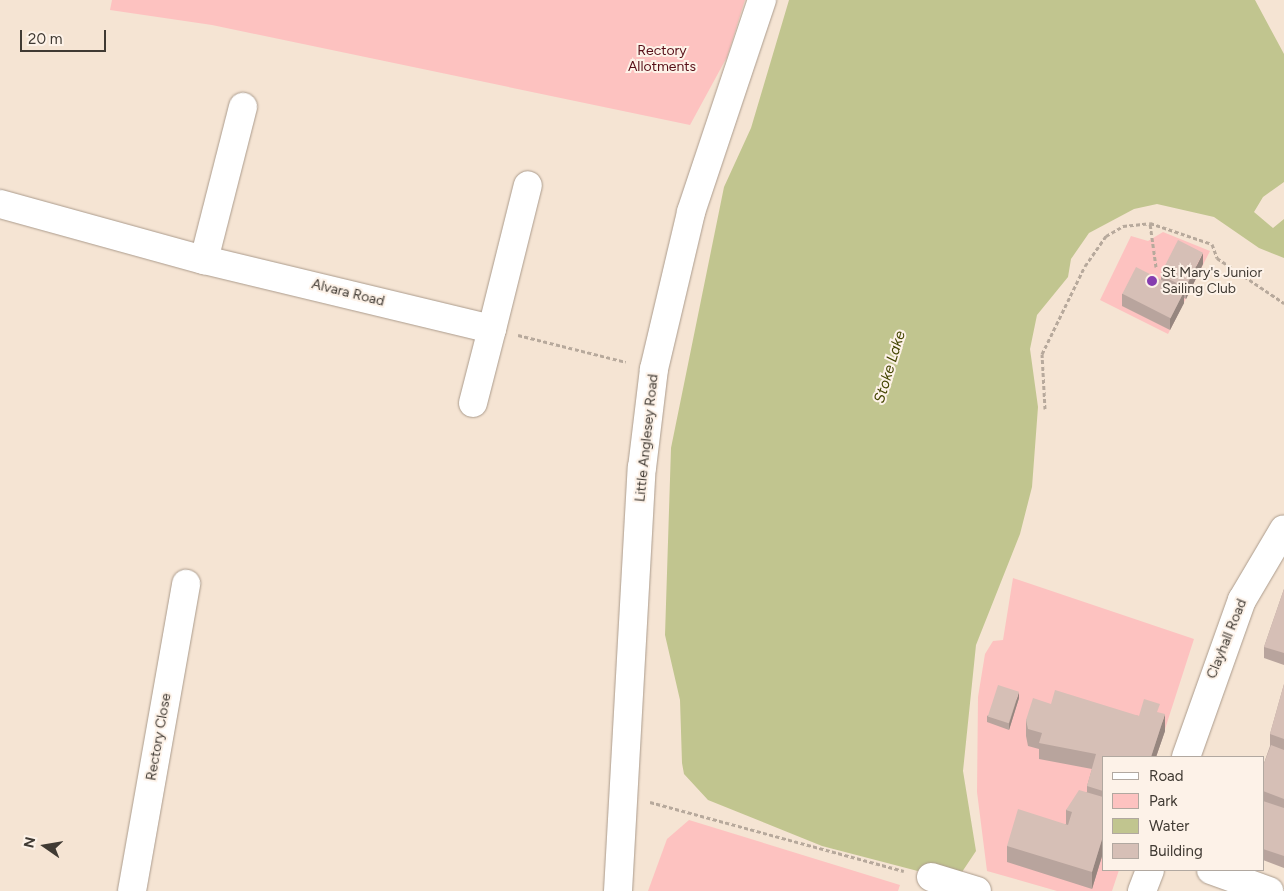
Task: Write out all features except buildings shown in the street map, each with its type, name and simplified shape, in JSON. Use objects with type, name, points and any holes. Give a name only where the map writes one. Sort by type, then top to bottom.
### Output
[{"type":"street","name":"Little Anglesey Road","points":[[618,891],[620,795],[654,368],[691,212],[762,0]]},
{"type":"street","points":[[204,260],[243,106]]},
{"type":"street","points":[[473,403],[528,185]]},
{"type":"street","name":"Alvara Road","points":[[0,204],[204,260],[492,329]]},
{"type":"street","name":"Clayhall Road","points":[[1186,756],[1242,600],[1284,529]]},
{"type":"street","name":"Rectory Close","points":[[132,891],[186,584]]},
{"type":"street","points":[[1142,891],[1150,871]]},
{"type":"street","points":[[1214,871],[1269,891]]},
{"type":"street","points":[[931,877],[977,891]]},
{"type":"path","points":[[1150,223],[1156,267]]},
{"type":"path","points":[[1045,410],[1042,354],[1085,266],[1106,236],[1123,226],[1150,223],[1212,244],[1217,258],[1284,303]]},
{"type":"path","points":[[492,329],[654,368]]},
{"type":"path","points":[[620,795],[931,877]]},
{"type":"green space","name":"Rectory Allotments","points":[[112,0],[745,0],[727,57],[690,125],[212,25],[110,10]]},
{"type":"green space","name":"St Mary's Junior Sailing Club","points":[[1163,232],[1210,251],[1168,334],[1100,300],[1131,236],[1148,241]]},
{"type":"green space","points":[[1013,578],[1194,639],[1156,756],[1102,756],[1102,871],[1119,871],[1112,891],[1057,891],[987,871],[977,792],[978,697],[985,654],[993,641],[1003,640]]},
{"type":"green space","points":[[689,820],[900,885],[898,891],[648,891],[667,839]]},
{"type":"water","name":"Stoke Lake","points":[[789,0],[1255,0],[1284,54],[1284,182],[1263,197],[1254,212],[1273,228],[1284,219],[1284,258],[1259,248],[1214,217],[1157,204],[1134,209],[1089,233],[1071,259],[1068,277],[1037,315],[1030,349],[1038,407],[1032,487],[1020,534],[976,645],[963,771],[976,851],[956,881],[822,846],[708,800],[684,774],[680,700],[665,635],[671,448],[724,187],[751,128]]},
{"type":"place","name":"St Mary's Junior Sailing Club","points":[[1152,281]]}]
